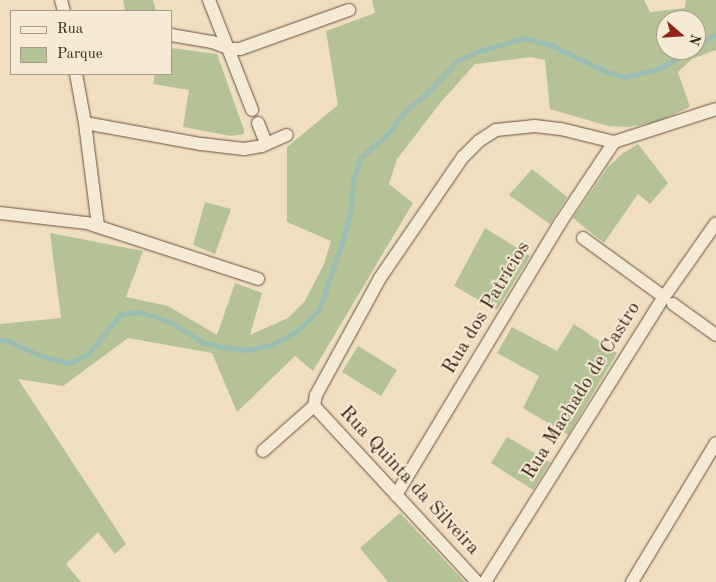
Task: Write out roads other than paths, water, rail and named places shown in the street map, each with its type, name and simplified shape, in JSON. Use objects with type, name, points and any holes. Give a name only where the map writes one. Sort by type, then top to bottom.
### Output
[{"type":"street","points":[[209,0],[252,110]]},
{"type":"street","points":[[172,35],[240,49],[349,10]]},
{"type":"street","points":[[76,75],[85,123],[98,226]]},
{"type":"street","points":[[614,142],[716,109]]},
{"type":"street","points":[[85,123],[233,148],[254,149],[266,142],[287,135]]},
{"type":"street","points":[[258,123],[266,142]]},
{"type":"street","name":"Rua Quinta da Silveira","points":[[263,451],[314,406],[316,395],[380,278],[463,157],[473,146],[496,130],[526,126],[561,129],[614,142]]},
{"type":"street","name":"Rua dos Patrícios","points":[[396,496],[560,223],[614,142]]},
{"type":"street","points":[[0,213],[77,221],[98,226],[258,279]]},
{"type":"street","name":"Rua Machado de Castro","points":[[485,582],[716,223]]},
{"type":"street","points":[[583,238],[716,335]]},
{"type":"street","name":"Rua Quinta da Silveira","points":[[314,406],[477,582]]},
{"type":"street","points":[[632,582],[716,443]]},
{"type":"waterway","points":[[706,40],[716,33]]},
{"type":"waterway","points":[[0,340],[9,341],[44,357],[69,363],[87,355],[121,314],[142,312],[172,323],[203,342],[222,347],[247,350],[271,345],[297,331],[319,310],[351,211],[353,180],[361,157],[386,136],[405,112],[426,94],[458,60],[483,50],[524,38],[553,46],[607,72],[624,77],[658,69],[674,60]]}]
